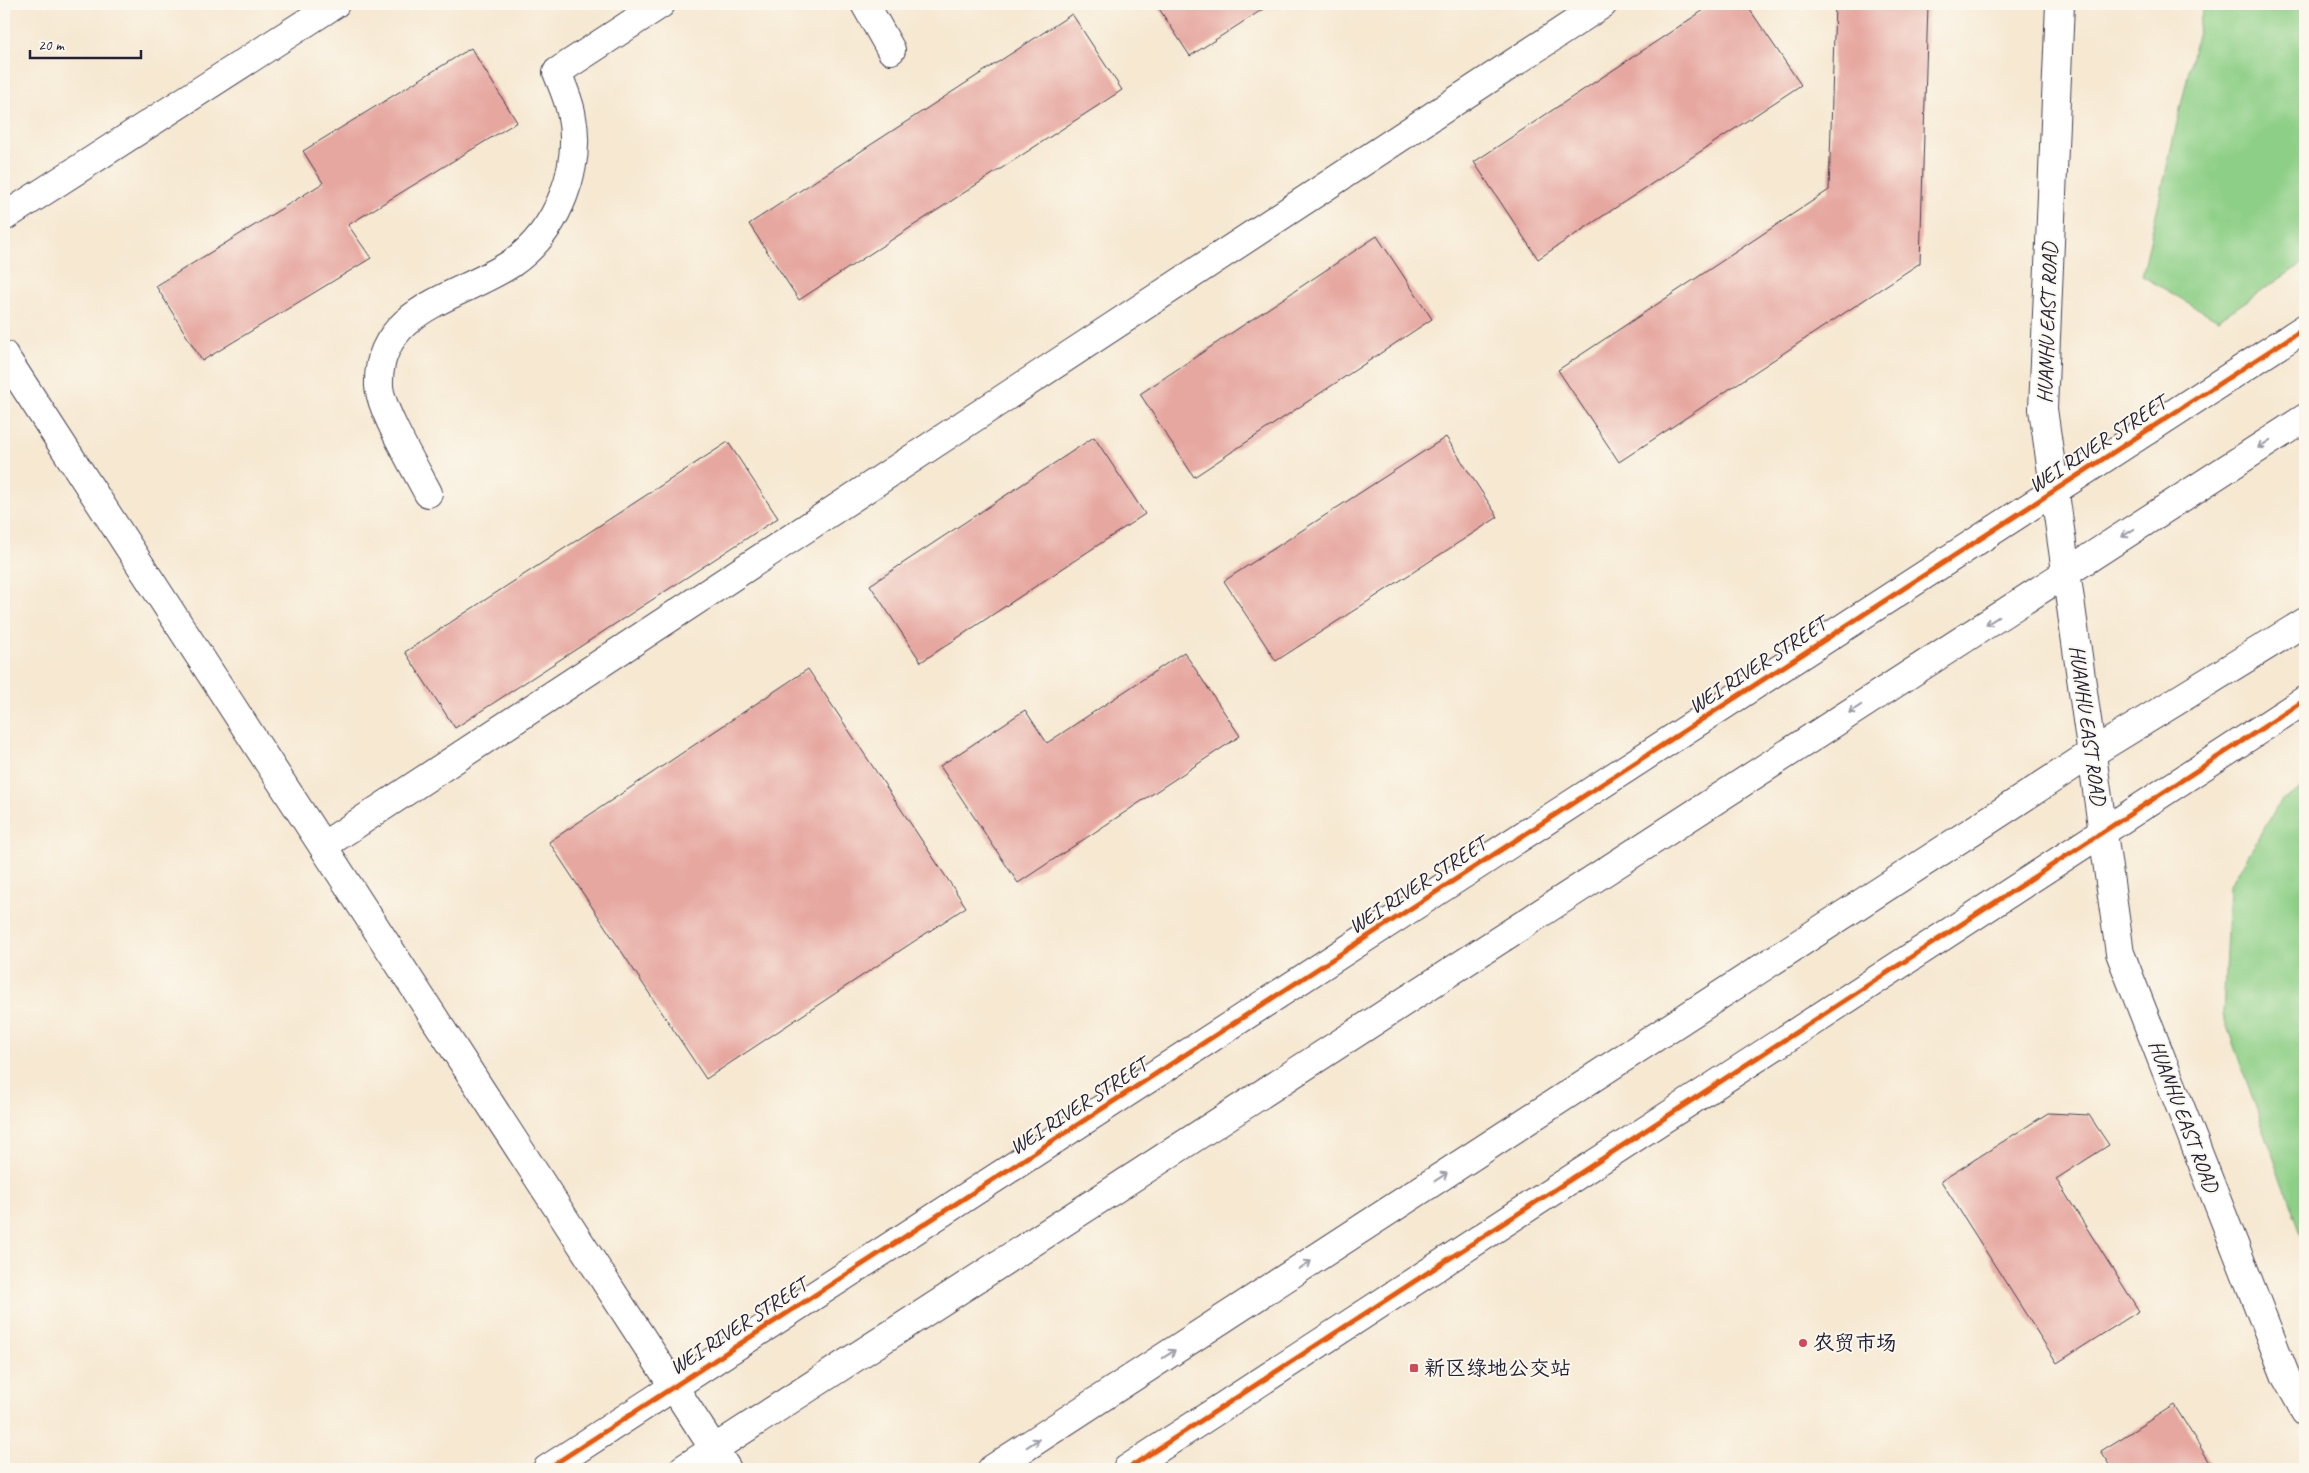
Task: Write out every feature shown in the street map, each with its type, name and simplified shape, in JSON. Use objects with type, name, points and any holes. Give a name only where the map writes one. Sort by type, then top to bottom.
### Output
[{"type":"street","points":[[4,217],[335,4]]},
{"type":"street","points":[[428,493],[385,409],[379,387],[380,365],[388,344],[401,325],[446,296],[512,262],[543,233],[564,196],[574,155],[571,112],[557,72],[661,4]]},
{"type":"street","points":[[865,4],[891,50]]},
{"type":"street","points":[[323,846],[1603,4]]},
{"type":"street","name":"HUANHU EAST ROAD","points":[[2060,4],[2043,409],[2120,953],[2286,1377],[2305,1411]]},
{"type":"street","name":"WEI RIVER STREET","points":[[547,1469],[2305,328]]},
{"type":"street","points":[[4,355],[721,1459]]},
{"type":"street","points":[[683,1469],[721,1459],[2066,573],[2305,418]]},
{"type":"street","points":[[992,1469],[2092,753],[2305,622]]},
{"type":"street","points":[[1127,1469],[2305,700]]},
{"type":"green space","points":[[2204,4],[2305,4],[2305,262],[2218,320],[2142,276]]},
{"type":"green space","points":[[2305,786],[2305,1245],[2223,1015],[2229,887],[2280,802]]},
{"type":"building","points":[[1156,4],[1271,4],[1190,56]]},
{"type":"building","points":[[1713,4],[1746,4],[1801,85],[1538,259],[1474,162]]},
{"type":"building","points":[[1835,4],[1928,4],[1920,263],[1619,462],[1558,370],[1829,190]]},
{"type":"building","points":[[1072,14],[1122,90],[799,300],[749,224]]},
{"type":"building","points":[[471,48],[517,122],[348,225],[371,258],[202,361],[156,286],[323,183],[303,151]]},
{"type":"building","points":[[1377,236],[1432,319],[1194,477],[1140,394]]},
{"type":"building","points":[[1094,437],[1145,514],[921,662],[870,585]]},
{"type":"building","points":[[1446,437],[1498,517],[1276,661],[1224,581]]},
{"type":"building","points":[[728,442],[778,518],[455,728],[405,652]]},
{"type":"building","points":[[1184,652],[1240,736],[1018,883],[940,766],[1025,710],[1047,743]]},
{"type":"building","points":[[808,669],[966,907],[706,1079],[549,842]]},
{"type":"building","points":[[2048,1113],[2089,1115],[2109,1145],[2056,1179],[2139,1311],[2057,1363],[1941,1181]]},
{"type":"building","points":[[2174,1405],[2214,1469],[2113,1469],[2101,1451]]},
{"type":"cycle path","points":[[547,1469],[2305,328]]},
{"type":"cycle path","points":[[1127,1469],[2305,700]]},
{"type":"place","name":"农贸市场","points":[[1803,1343]]},
{"type":"place","name":"新区绿地公交站","points":[[1414,1368]]}]
